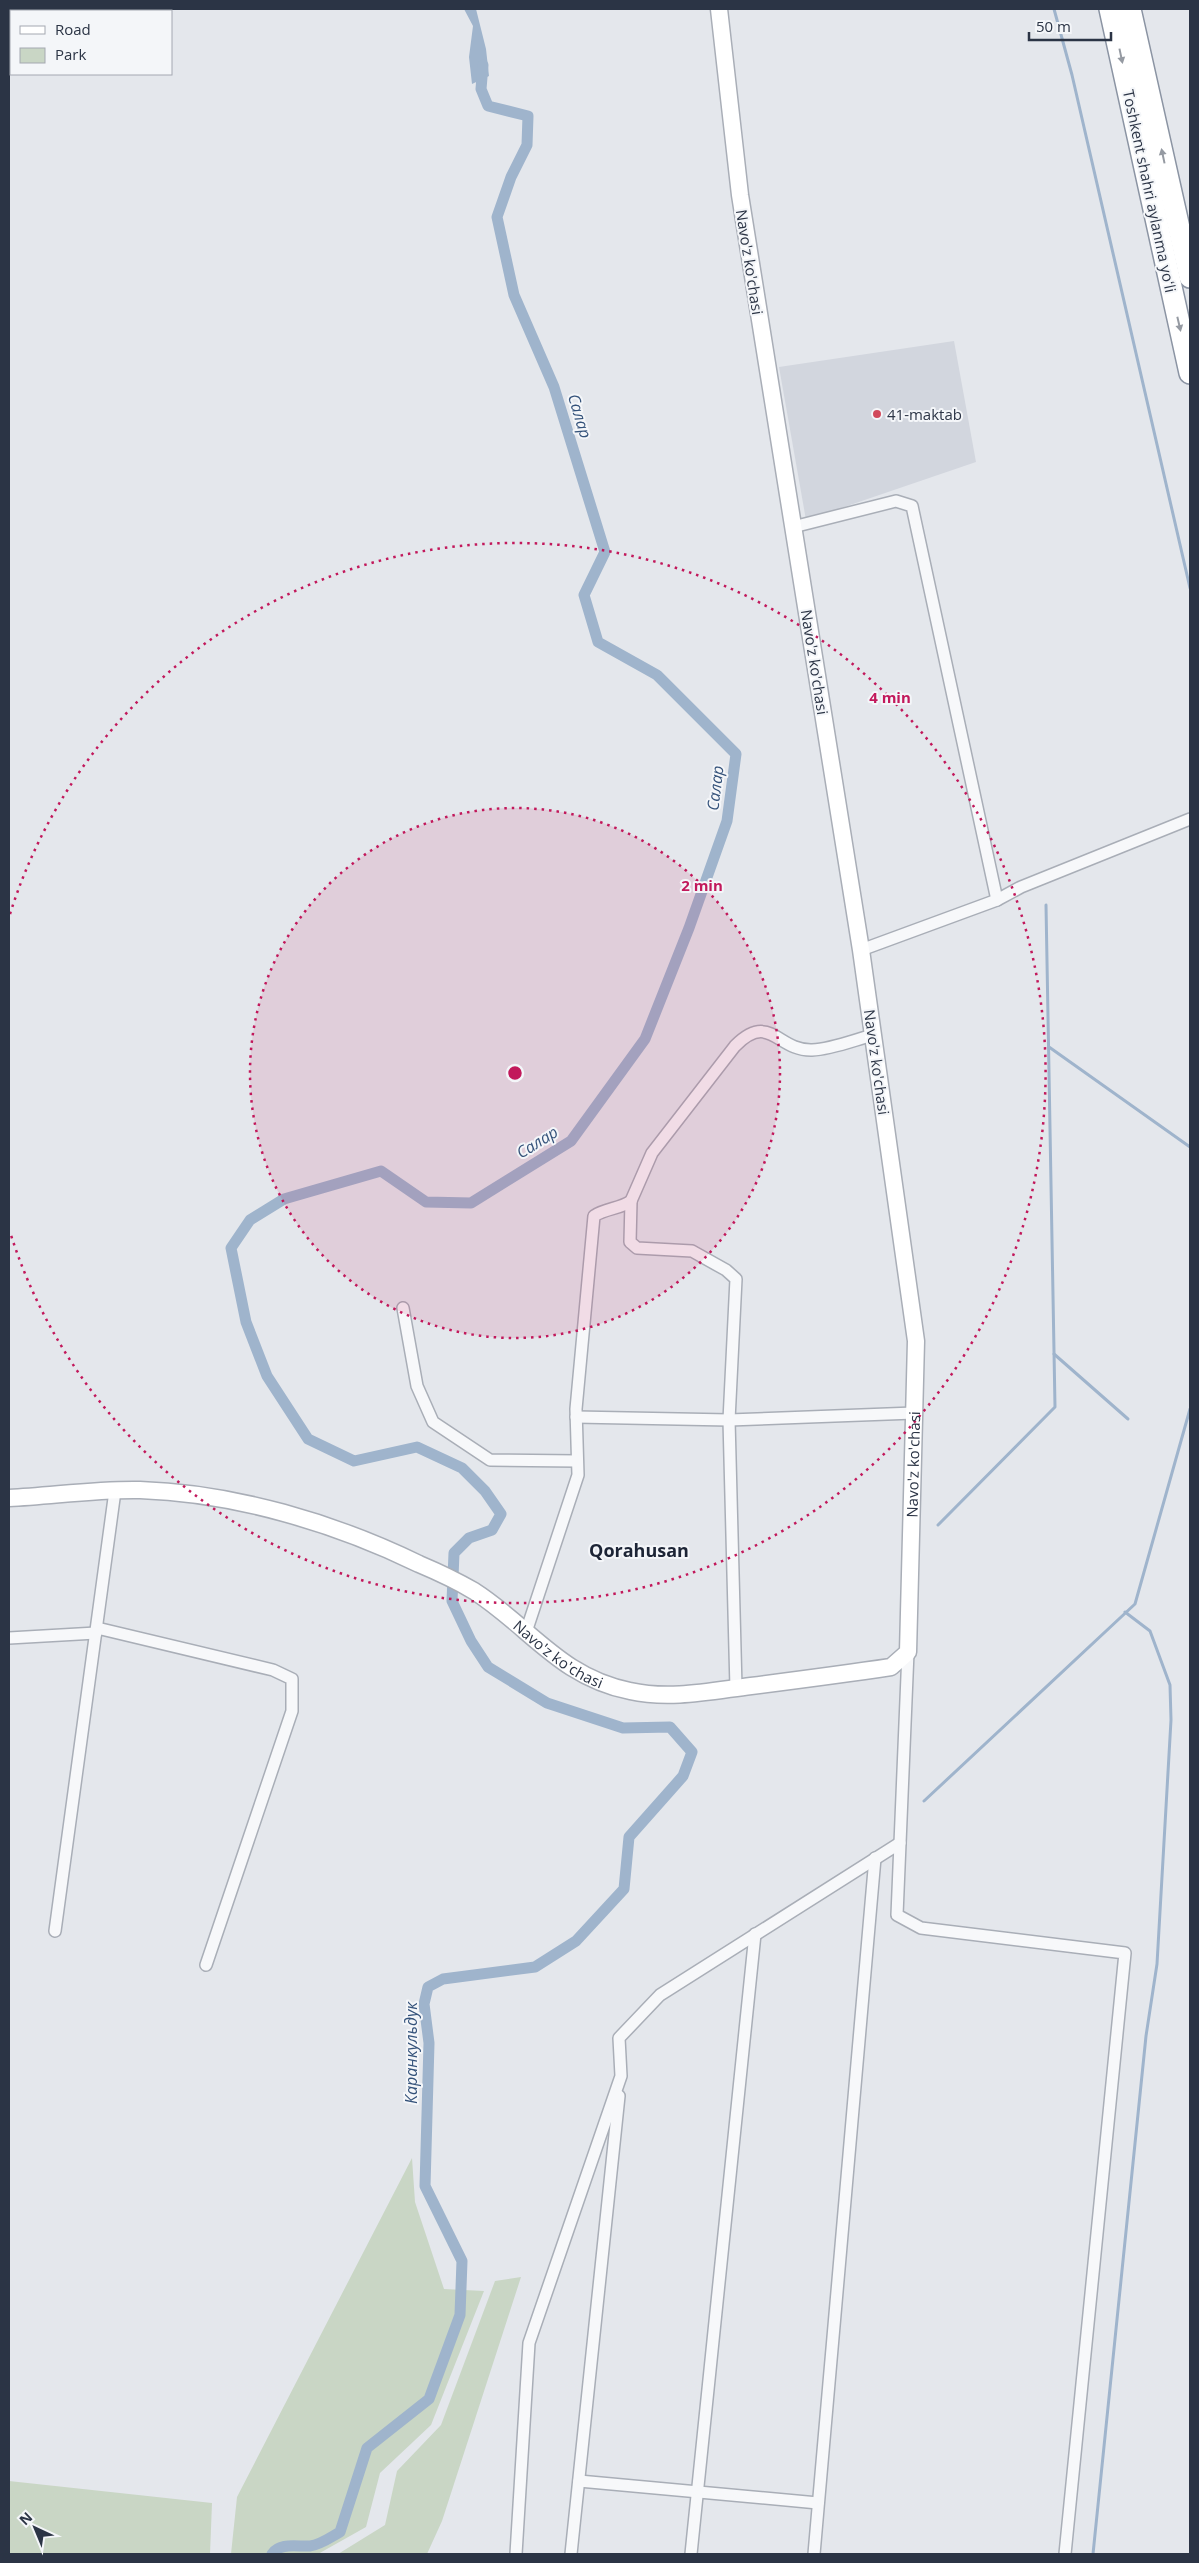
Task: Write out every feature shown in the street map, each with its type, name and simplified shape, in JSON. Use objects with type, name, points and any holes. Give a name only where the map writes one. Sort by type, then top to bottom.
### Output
[{"type":"highway","name":"Toshkent shahri aylanma yoʻli","points":[[1110,9],[1163,206],[1190,277]]},
{"type":"highway","name":"Toshkent shahri aylanma yoʻli","points":[[1130,9],[1190,373]]},
{"type":"street","name":"Navo'z ko'chasi","points":[[719,9],[740,195],[861,950],[916,1341],[908,1652]]},
{"type":"street","points":[[793,527],[896,501],[912,506],[997,900]]},
{"type":"street","points":[[861,950],[997,900],[1021,886],[1190,819]]},
{"type":"street","points":[[526,1632],[578,1474],[576,1417],[594,1216],[600,1212],[625,1206],[631,1200],[652,1153],[734,1046],[747,1034],[757,1031],[769,1034],[801,1049],[813,1050],[873,1035]]},
{"type":"street","points":[[631,1200],[630,1242],[637,1248],[692,1251],[726,1270],[736,1279],[729,1420],[736,1688]]},
{"type":"street","points":[[402,1308],[417,1386],[433,1422],[490,1460],[578,1461]]},
{"type":"street","points":[[576,1417],[729,1420],[914,1413]]},
{"type":"street","name":"Navo'z ko'chasi","points":[[9,1498],[114,1491],[161,1491],[204,1496],[262,1509],[347,1532],[474,1591],[576,1672],[630,1691],[660,1695],[697,1694],[891,1667]]},
{"type":"street","points":[[55,1930],[114,1491]]},
{"type":"street","points":[[9,1638],[96,1631],[273,1670],[292,1679],[292,1712],[206,1965]]},
{"type":"street","points":[[906,1684],[891,1667],[908,1652]]},
{"type":"street","points":[[908,1652],[897,1915],[921,1928],[1125,1953],[1065,2554]]},
{"type":"street","points":[[571,2554],[621,2076],[619,2038],[660,1995],[900,1843]]},
{"type":"street","points":[[814,2554],[875,1858]]},
{"type":"street","points":[[691,2554],[756,1934]]},
{"type":"street","points":[[516,2554],[529,2343],[621,2076]]},
{"type":"street","points":[[579,2481],[818,2503]]},
{"type":"shaded area","name":"41-maktab","points":[[954,341],[976,462],[806,520],[779,367]]},
{"type":"green space","points":[[412,2158],[415,2202],[444,2289],[484,2291],[431,2425],[380,2473],[366,2527],[318,2554],[231,2554],[237,2497]]},
{"type":"green space","points":[[521,2277],[442,2521],[427,2554],[338,2554],[385,2525],[397,2471],[441,2425],[495,2281]]},
{"type":"green space","points":[[9,2481],[212,2503],[210,2554],[9,2554]]},
{"type":"water","points":[[464,9],[476,9],[486,49],[489,76],[472,84],[469,57],[473,26]]},
{"type":"waterway","points":[[1054,9],[1072,75],[1190,588]]},
{"type":"waterway","name":"Каранкульдук","points":[[272,2554],[275,2550],[284,2546],[310,2546],[318,2544],[340,2532],[367,2448],[429,2399],[460,2315],[462,2261],[425,2186],[429,2043],[424,2004],[428,1987],[443,1979],[535,1967],[576,1941],[624,1889],[629,1837],[683,1776],[692,1752],[670,1727],[623,1728],[547,1703],[488,1667],[471,1641],[452,1601],[454,1553],[469,1538],[492,1530],[501,1514],[485,1491],[462,1468],[417,1447],[354,1461],[308,1439],[267,1376],[246,1322],[231,1248],[250,1220],[284,1199],[381,1171],[426,1202],[471,1203],[571,1141],[645,1039],[689,928],[727,821],[736,754],[657,675],[598,642],[584,595],[605,552],[554,387],[514,295],[497,217],[511,177],[527,145],[528,116],[488,106],[481,89],[483,65]]},
{"type":"waterway","points":[[938,1525],[1055,1407],[1046,905]]},
{"type":"waterway","points":[[1049,1047],[1190,1147]]},
{"type":"waterway","points":[[1054,1354],[1128,1419]]},
{"type":"waterway","points":[[924,1801],[1135,1604],[1190,1409]]},
{"type":"waterway","points":[[1093,2554],[1146,2036],[1157,1964],[1171,1720],[1170,1685],[1150,1631],[1125,1612]]},
{"type":"place","name":"41-maktab","points":[[877,414]]},
{"type":"district","name":"Qorahusan","points":[[639,1550]]},
{"type":"water label","name":"Салар","points":[[580,416]]},
{"type":"water label","name":"Салар","points":[[715,788]]},
{"type":"water label","name":"Салар","points":[[537,1142]]}]
